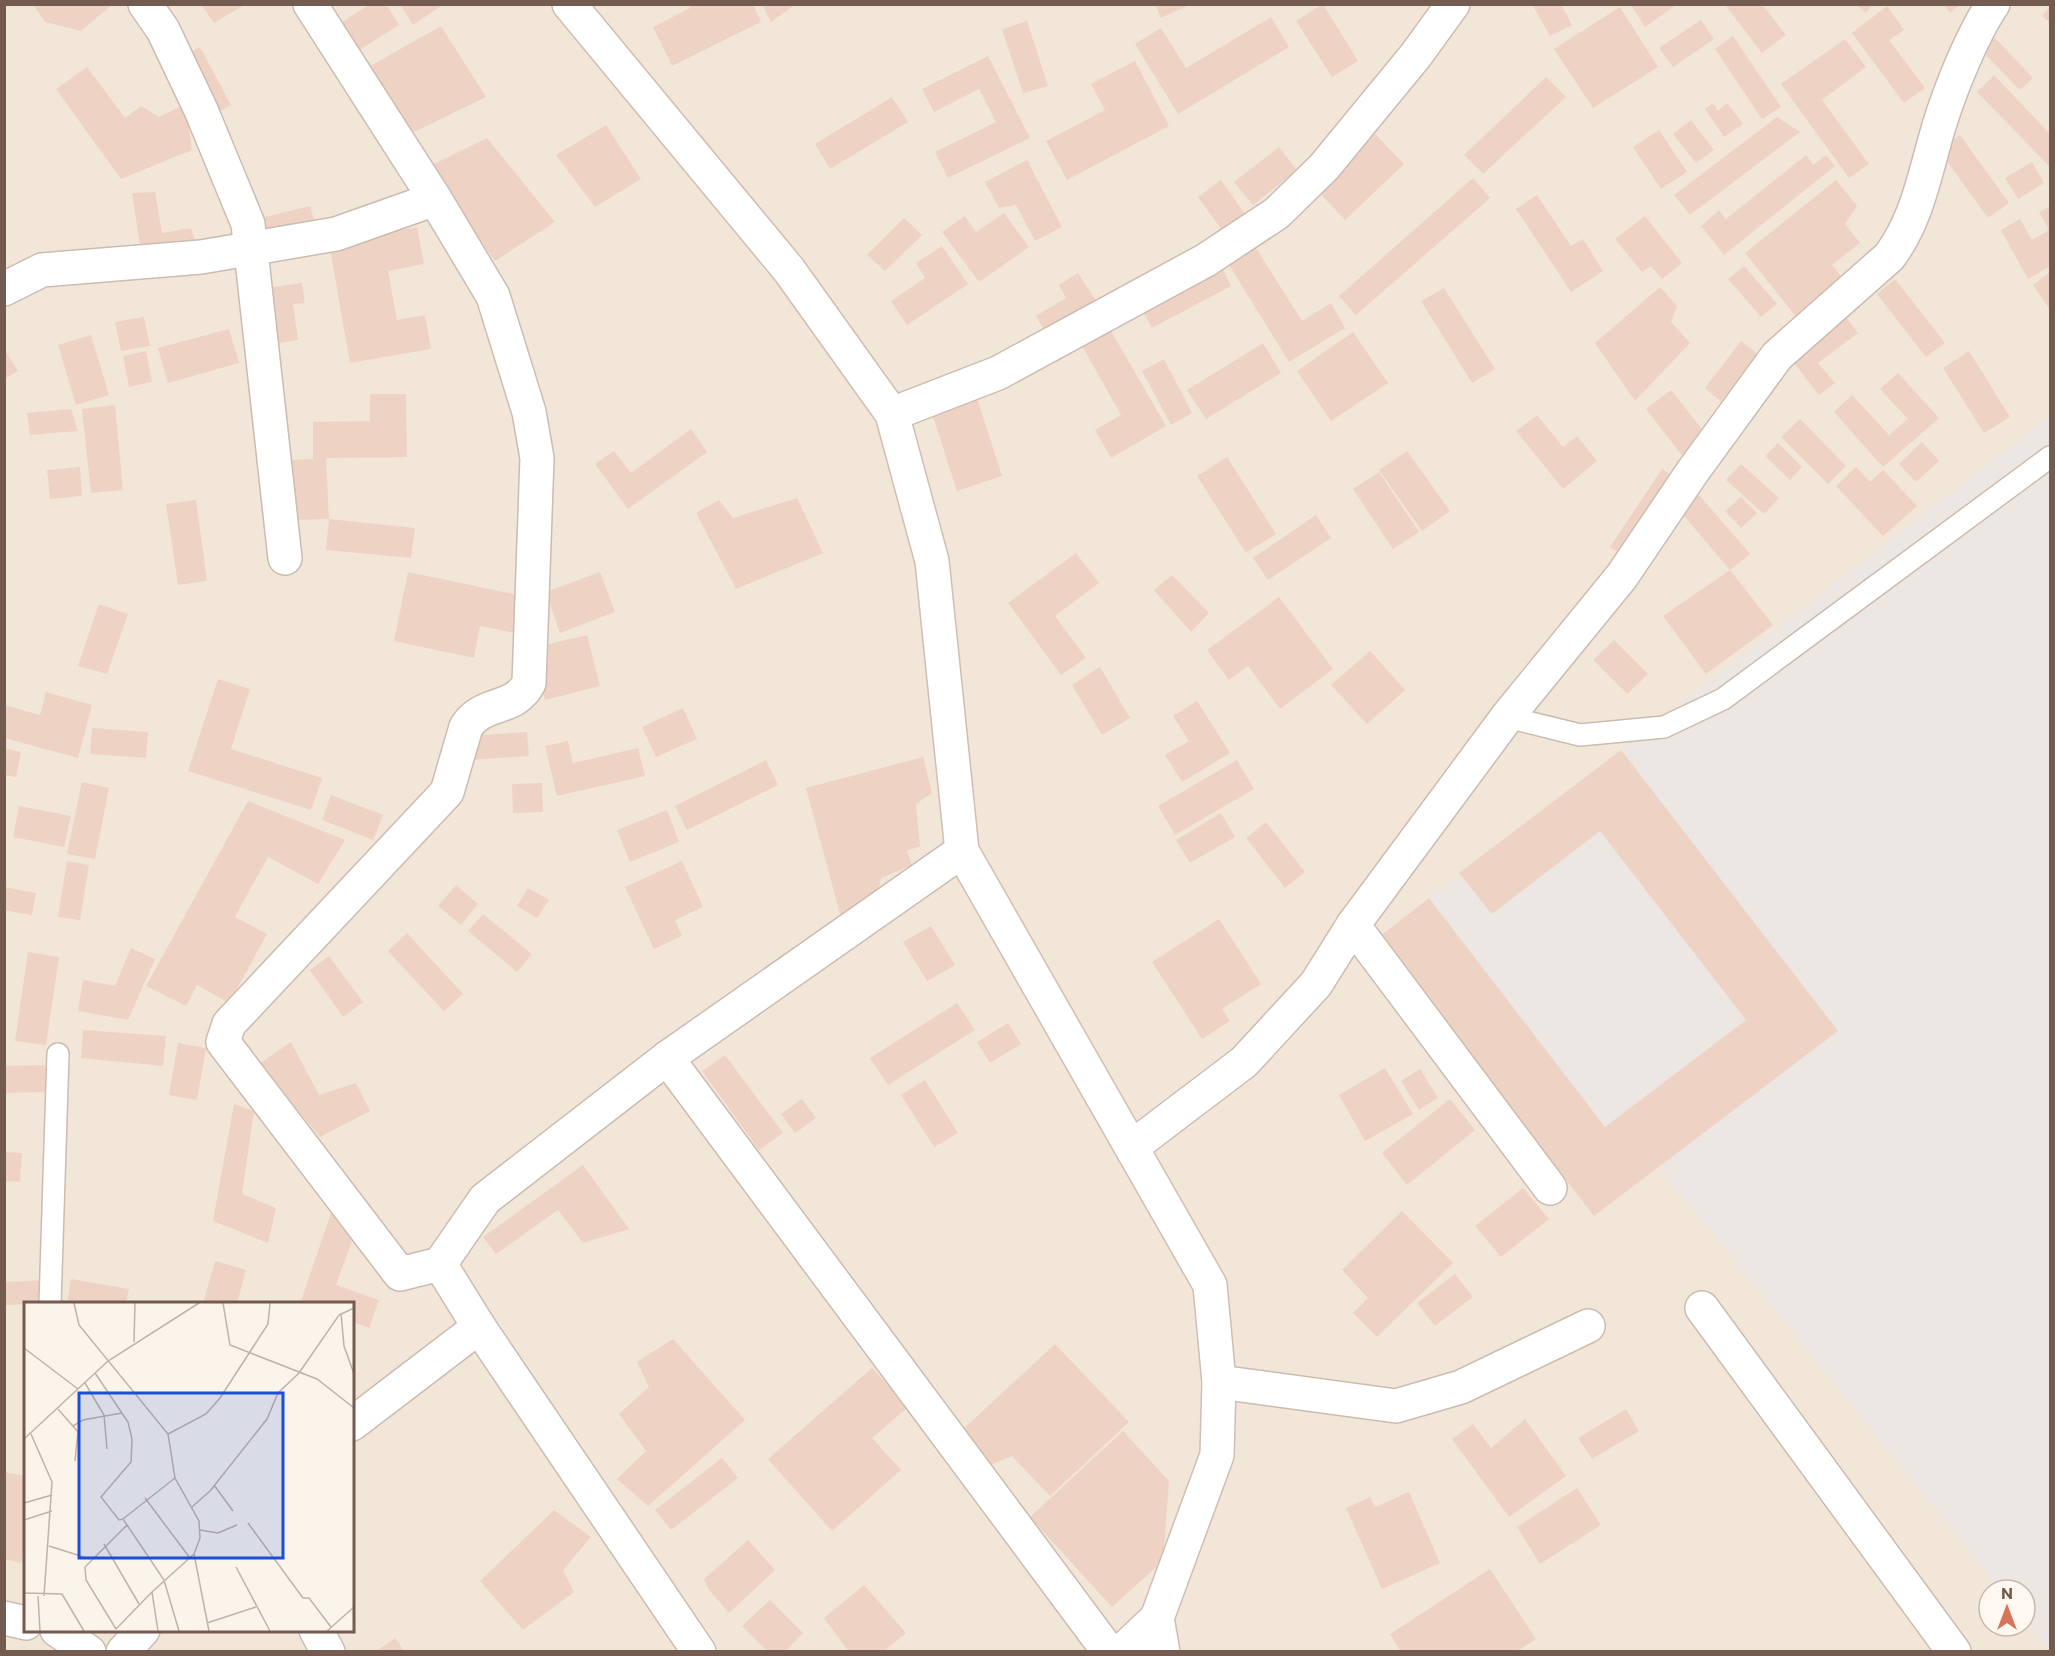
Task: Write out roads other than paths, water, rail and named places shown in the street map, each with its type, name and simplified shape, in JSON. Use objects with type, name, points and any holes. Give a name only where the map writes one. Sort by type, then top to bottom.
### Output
[{"type":"street","points":[[145,4],[163,30],[201,110],[248,224],[285,558]]},
{"type":"street","points":[[310,4],[435,199],[493,296],[529,412],[537,458],[529,682],[523,693],[512,702],[482,710],[472,717],[466,727],[447,792],[229,1024],[223,1042],[400,1274],[440,1264],[485,1199],[667,1058],[962,851]]},
{"type":"street","points":[[569,4],[789,270],[892,414],[932,561],[962,851],[1210,1285],[1219,1382],[1217,1455],[1157,1618],[1121,1652]]},
{"type":"street","points":[[892,414],[998,373],[1206,260],[1276,213],[1324,167],[1416,55],[1453,4]]},
{"type":"street","points":[[1132,1147],[1244,1062],[1316,984],[1353,925],[1507,717],[1623,576],[1694,471],[1777,356],[1888,257],[1900,242],[1913,219],[1940,123],[1982,21],[1993,4]]},
{"type":"street","points":[[4,289],[42,270],[201,257],[336,234],[435,199]]},
{"type":"street","points":[[1353,925],[1550,1188]]},
{"type":"street","points":[[667,1058],[1109,1652]]},
{"type":"street","points":[[440,1264],[479,1327],[699,1652]]},
{"type":"street","points":[[1702,1308],[1954,1652]]},
{"type":"street","points":[[1219,1382],[1396,1406],[1461,1387],[1588,1326]]},
{"type":"street","points":[[354,1422],[479,1327]]},
{"type":"street","points":[[4,1618],[24,1623]]},
{"type":"street","points":[[1157,1618],[1163,1652]]},
{"type":"street","points":[[59,1632],[89,1652]]},
{"type":"street","points":[[123,1652],[141,1632]]},
{"type":"street","points":[[317,1632],[328,1652]]},
{"type":"lane","points":[[1507,717],[1580,735],[1664,727],[1723,699],[2050,457]]},
{"type":"lane","points":[[50,1302],[58,1054]]}]
